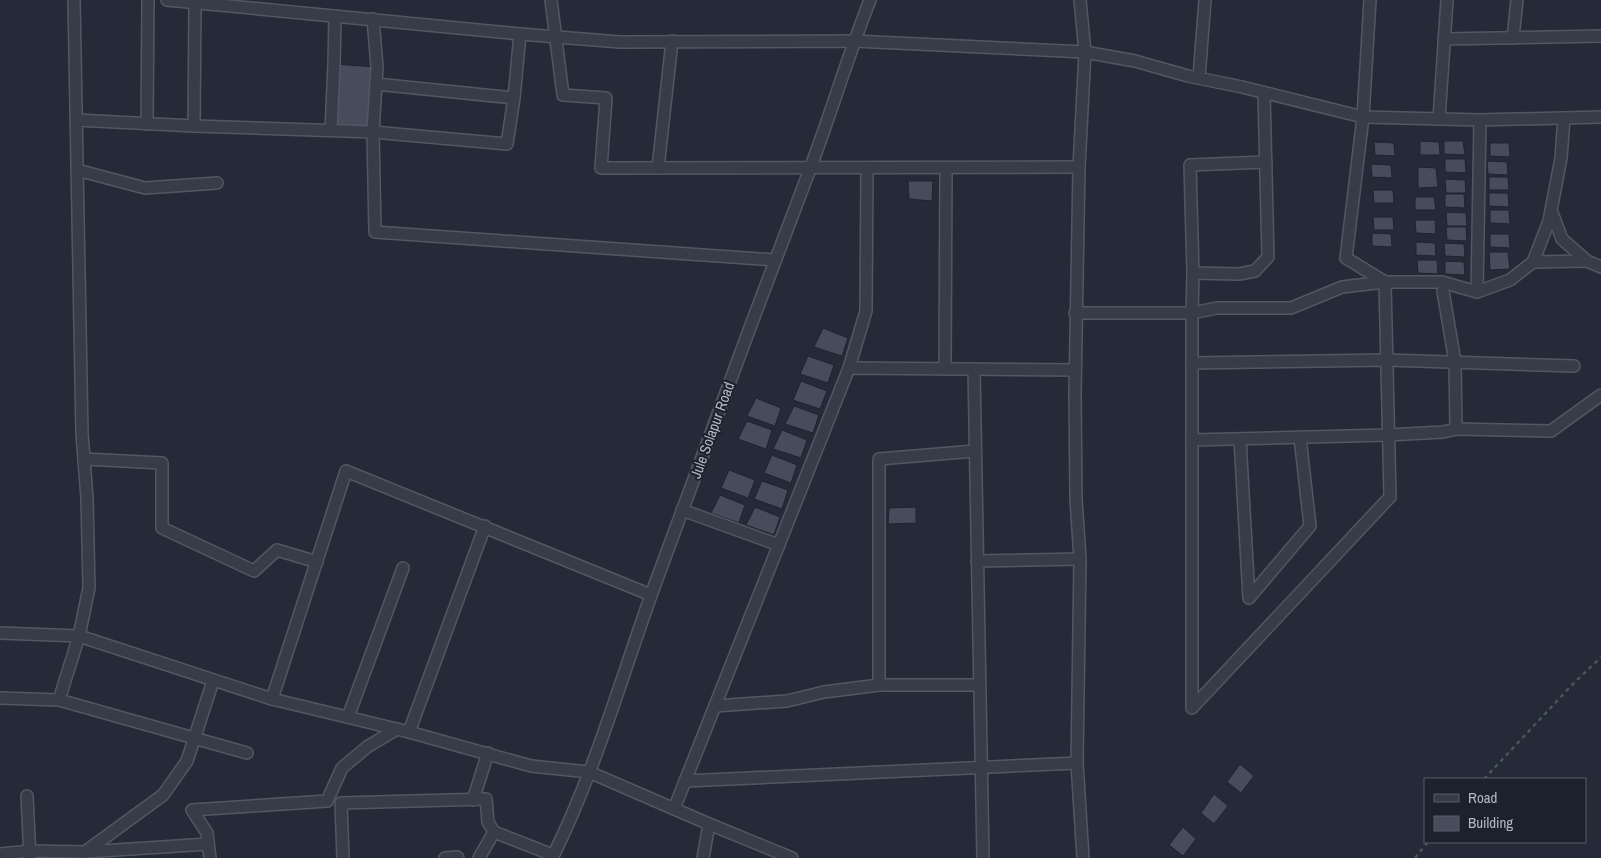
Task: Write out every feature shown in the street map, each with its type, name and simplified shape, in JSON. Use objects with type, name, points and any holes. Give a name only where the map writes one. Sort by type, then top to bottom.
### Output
[{"type":"street","points":[[59,700],[79,636],[89,588],[87,498],[82,424],[74,0]]},
{"type":"street","points":[[147,124],[148,0]]},
{"type":"street","points":[[167,0],[620,42],[854,41],[1086,52],[1135,61],[1363,117],[1480,120],[1601,116]]},
{"type":"street","points":[[552,0],[563,95],[606,98],[601,168],[811,167],[946,169],[1079,167]]},
{"type":"street","name":"Jule Solapur Road","points":[[552,856],[589,772],[651,595],[811,167],[870,0]]},
{"type":"street","points":[[1080,0],[1086,52],[1079,167],[1075,370],[1076,499],[1080,559],[1077,763],[1083,858]]},
{"type":"street","points":[[1199,78],[1205,0]]},
{"type":"street","points":[[1370,0],[1363,117],[1346,258],[1385,282]]},
{"type":"street","points":[[1439,119],[1447,0]]},
{"type":"street","points":[[1513,38],[1517,0]]},
{"type":"street","points":[[194,126],[195,3]]},
{"type":"street","points":[[331,130],[334,16]]},
{"type":"street","points":[[373,19],[377,67],[373,132],[375,232],[775,260]]},
{"type":"street","points":[[76,120],[373,132],[507,144],[514,98],[520,34]]},
{"type":"street","points":[[1444,39],[1601,36]]},
{"type":"street","points":[[658,168],[672,42]]},
{"type":"street","points":[[376,84],[514,98]]},
{"type":"street","points":[[1194,273],[1239,274],[1256,271],[1268,256],[1264,93]]},
{"type":"street","points":[[1075,313],[1192,313],[1217,308],[1291,308],[1342,287],[1385,282],[1442,282],[1477,292],[1510,280],[1532,262],[1549,221],[1561,158],[1564,118]]},
{"type":"street","points":[[1477,292],[1480,120]]},
{"type":"street","points":[[1266,162],[1190,165],[1194,273],[1192,313],[1192,708],[1390,498],[1385,282]]},
{"type":"street","points":[[674,810],[848,368],[866,311],[867,168]]},
{"type":"street","points":[[945,369],[946,169]]},
{"type":"street","points":[[77,170],[145,188],[217,184]]},
{"type":"street","points":[[1551,210],[1562,239],[1587,262]]},
{"type":"street","points":[[1532,262],[1587,262],[1601,267]]},
{"type":"street","points":[[1443,291],[1455,362],[1456,429]]},
{"type":"street","points":[[1192,363],[1387,360],[1574,366]]},
{"type":"street","points":[[848,368],[1075,370]]},
{"type":"street","points":[[974,369],[983,858]]},
{"type":"street","points":[[1192,440],[1388,435],[1443,432],[1456,429],[1551,431],[1601,395]]},
{"type":"street","points":[[1240,439],[1249,598],[1310,526],[1300,437]]},
{"type":"street","points":[[879,685],[879,459],[975,451]]},
{"type":"street","points":[[84,459],[162,463],[162,528],[254,571],[277,550],[316,562]]},
{"type":"street","points":[[272,699],[346,471],[651,595]]},
{"type":"street","points":[[682,510],[779,545]]},
{"type":"street","points":[[210,858],[207,833],[192,810],[327,801],[342,768],[367,747],[403,731],[485,526]]},
{"type":"street","points":[[977,561],[1080,559]]},
{"type":"street","points":[[348,717],[403,568]]},
{"type":"street","points":[[0,633],[79,636],[272,699],[403,731],[531,766],[589,772],[674,810],[792,858]]},
{"type":"street","points":[[84,852],[163,795],[187,761],[213,681]]},
{"type":"street","points":[[715,706],[787,701],[824,692],[879,685],[980,685]]},
{"type":"street","points":[[0,698],[59,700],[246,753]]},
{"type":"street","points":[[473,800],[488,753]]},
{"type":"street","points":[[686,782],[1077,763]]},
{"type":"street","points":[[27,796],[30,855]]},
{"type":"street","points":[[343,858],[341,804],[486,799],[488,822],[494,832],[552,856]]},
{"type":"street","points":[[703,858],[709,824]]},
{"type":"street","points":[[479,858],[494,832]]},
{"type":"street","points":[[0,854],[30,855],[208,844]]},
{"type":"street","points":[[445,858],[458,858]]},
{"type":"path","points":[[1485,778],[1572,685],[1601,658]]},
{"type":"path","points":[[1415,858],[1427,843]]},
{"type":"building","points":[[334,64],[377,67],[373,132],[331,130]]},
{"type":"building","points":[[1420,141],[1439,142],[1440,155],[1420,155]]},
{"type":"building","points":[[1444,141],[1463,141],[1465,155],[1444,154]]},
{"type":"building","points":[[1374,142],[1394,143],[1395,156],[1375,155]]},
{"type":"building","points":[[1490,143],[1509,143],[1510,157],[1490,156]]},
{"type":"building","points":[[1445,159],[1465,159],[1466,173],[1445,172]]},
{"type":"building","points":[[1487,161],[1507,162],[1508,175],[1488,174]]},
{"type":"building","points":[[1371,164],[1391,165],[1392,178],[1372,177]]},
{"type":"building","points":[[1418,167],[1436,168],[1438,187],[1418,188]]},
{"type":"building","points":[[1489,177],[1508,177],[1509,190],[1489,190]]},
{"type":"building","points":[[1445,179],[1465,180],[1466,193],[1446,193]]},
{"type":"building","points":[[908,181],[933,181],[932,201],[909,199]]},
{"type":"building","points":[[1373,190],[1393,190],[1394,203],[1374,203]]},
{"type":"building","points":[[1489,193],[1508,193],[1509,207],[1489,206]]},
{"type":"building","points":[[1445,194],[1464,194],[1465,208],[1445,207]]},
{"type":"building","points":[[1415,197],[1434,197],[1436,210],[1415,210]]},
{"type":"building","points":[[1490,210],[1509,210],[1510,224],[1490,223]]},
{"type":"building","points":[[1446,212],[1466,213],[1467,226],[1447,226]]},
{"type":"building","points":[[1373,217],[1393,217],[1394,230],[1374,230]]},
{"type":"building","points":[[1415,220],[1435,220],[1436,234],[1416,233]]},
{"type":"building","points":[[1446,227],[1466,227],[1467,241],[1447,240]]},
{"type":"building","points":[[1372,233],[1391,234],[1392,247],[1372,246]]},
{"type":"building","points":[[1490,234],[1509,234],[1510,248],[1490,247]]},
{"type":"building","points":[[1416,242],[1435,243],[1436,256],[1416,255]]},
{"type":"building","points":[[1444,243],[1464,244],[1465,257],[1445,256]]},
{"type":"building","points":[[1489,252],[1508,252],[1510,269],[1490,270]]},
{"type":"building","points":[[1417,260],[1437,260],[1438,274],[1418,273]]},
{"type":"building","points":[[1445,261],[1464,262],[1465,275],[1445,274]]},
{"type":"building","points":[[823,328],[848,338],[842,356],[814,347]]},
{"type":"building","points":[[808,356],[834,365],[828,383],[800,374]]},
{"type":"building","points":[[801,381],[827,391],[820,409],[793,400]]},
{"type":"building","points":[[756,398],[781,408],[775,426],[747,416]]},
{"type":"building","points":[[794,406],[819,415],[813,433],[785,424]]},
{"type":"building","points":[[747,421],[772,430],[766,449],[738,439]]},
{"type":"building","points":[[782,430],[807,440],[801,458],[773,449]]},
{"type":"building","points":[[772,455],[797,465],[791,483],[764,473]]},
{"type":"building","points":[[729,470],[755,480],[748,498],[721,488]]},
{"type":"building","points":[[762,481],[788,490],[782,509],[754,499]]},
{"type":"building","points":[[720,495],[745,505],[739,523],[711,513]]},
{"type":"building","points":[[755,507],[780,517],[774,535],[746,525]]},
{"type":"building","points":[[916,507],[916,523],[888,524],[889,508]]},
{"type":"building","points":[[1240,764],[1254,776],[1241,793],[1227,782]]},
{"type":"building","points":[[1214,794],[1228,806],[1214,824],[1201,813]]},
{"type":"building","points":[[1183,827],[1196,839],[1183,856],[1169,845]]}]
